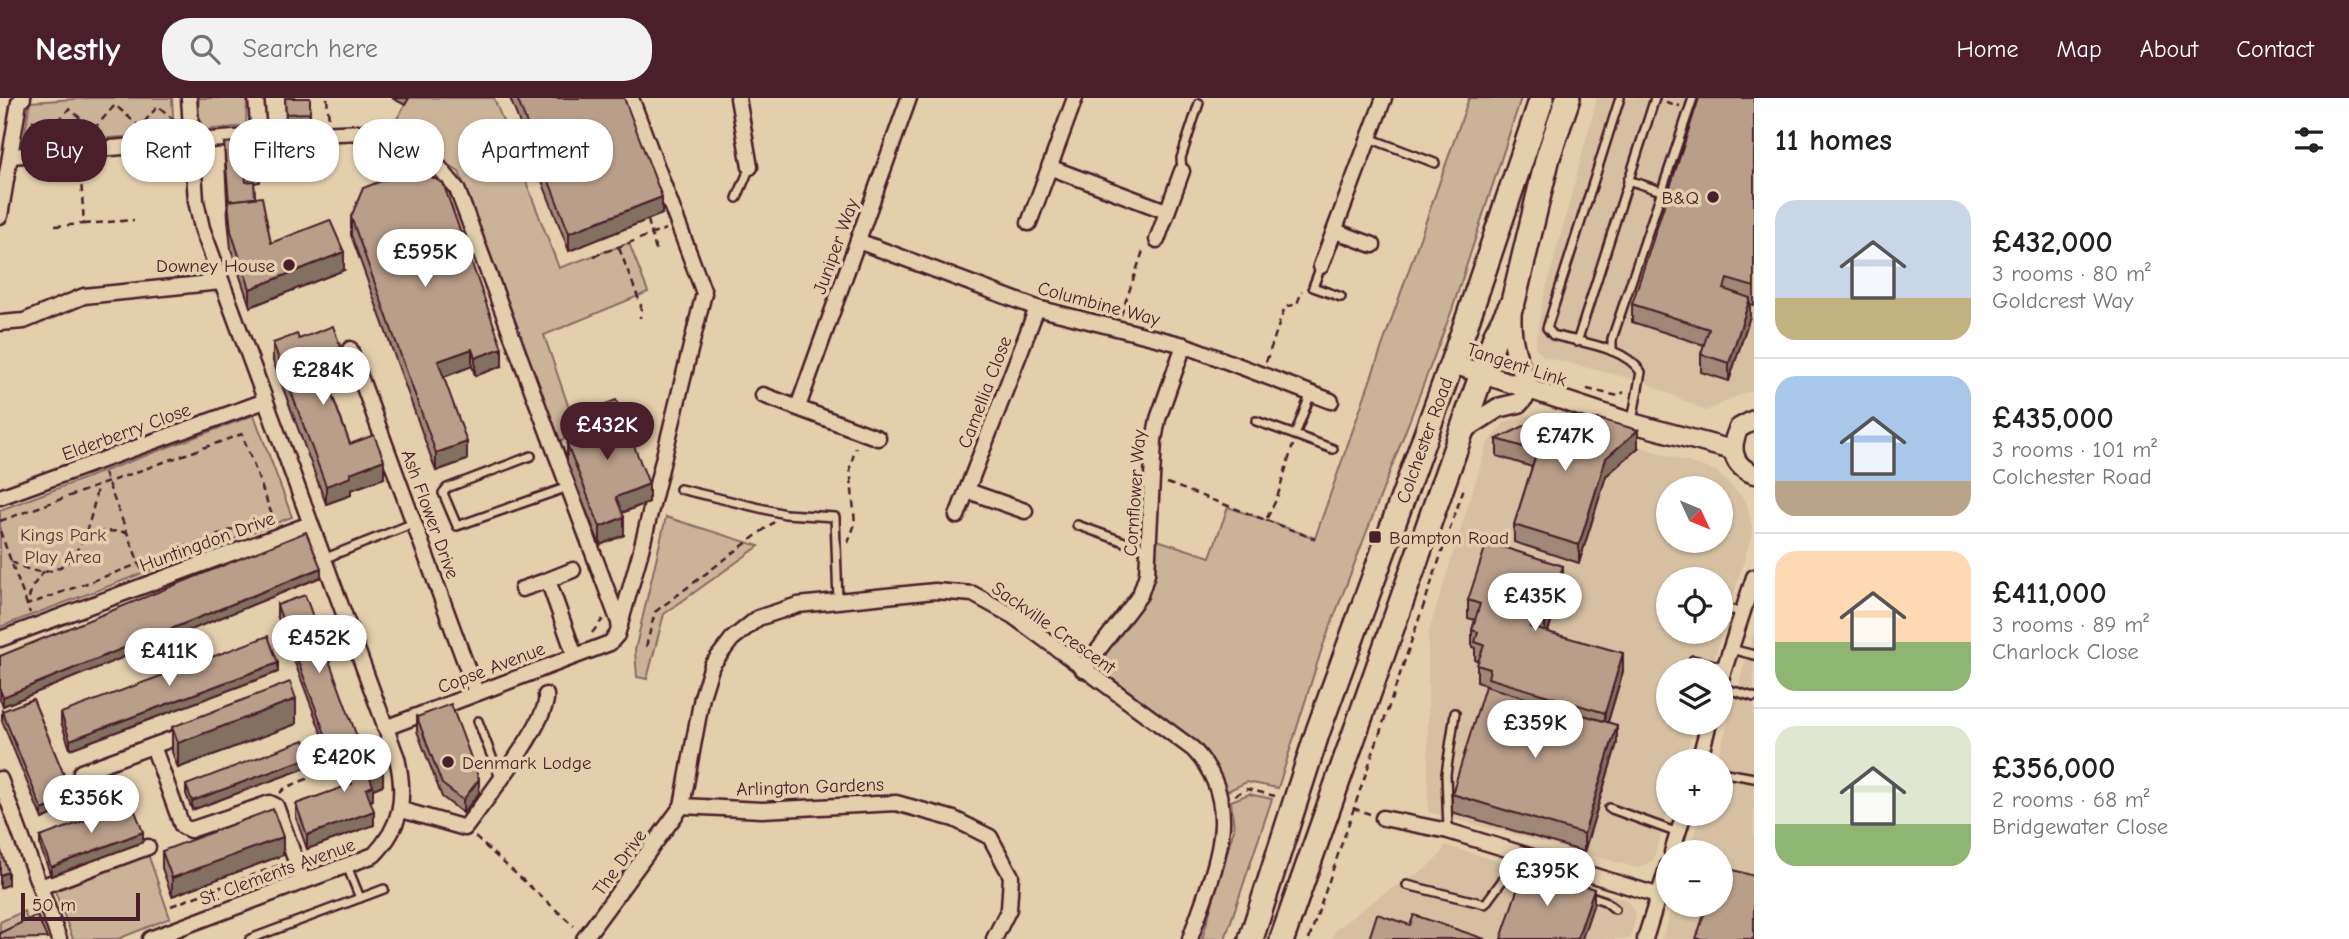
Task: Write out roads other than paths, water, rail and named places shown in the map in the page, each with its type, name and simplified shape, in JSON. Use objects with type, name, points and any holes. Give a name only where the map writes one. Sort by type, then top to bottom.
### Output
[{"type":"highway","name":"Colchester Road","points":[[1251,939],[1318,731],[1466,324],[1542,98]]},
{"type":"highway","name":"Colchester Road","points":[[1282,939],[1496,334],[1513,302],[1548,157],[1568,98]]},
{"type":"street","name":"St. Clements Avenue","points":[[188,98],[190,119]]},
{"type":"street","points":[[256,98],[258,119]]},
{"type":"street","points":[[620,625],[674,390],[704,293],[631,98]]},
{"type":"street","points":[[738,98],[750,167]]},
{"type":"street","name":"Juniper Way","points":[[798,407],[909,98]]},
{"type":"street","points":[[1029,223],[1075,98]]},
{"type":"street","points":[[1321,266],[1384,98]]},
{"type":"street","points":[[0,216],[20,103]]},
{"type":"street","points":[[339,134],[366,132],[391,142],[439,167],[457,189],[620,625]]},
{"type":"street","points":[[12,156],[121,146]]},
{"type":"street","points":[[1049,167],[1166,211]]},
{"type":"street","points":[[1157,240],[1182,171]]},
{"type":"street","name":"St. Clements Avenue","points":[[150,939],[178,934],[303,881],[374,855],[390,836],[402,810],[402,778],[202,228],[197,182]]},
{"type":"street","points":[[1335,231],[1373,244]]},
{"type":"street","name":"Columbine Way","points":[[858,242],[1037,308],[1184,345],[1331,401]]},
{"type":"street","points":[[0,323],[24,321],[84,296],[221,282]]},
{"type":"street","points":[[1462,430],[1498,408],[1519,403],[1530,390],[1510,332],[1513,302]]},
{"type":"street","name":"Camellia Close","points":[[957,516],[1037,308]]},
{"type":"street","name":"Cornflower Way","points":[[1083,670],[1140,595],[1151,551],[1158,419],[1184,345]]},
{"type":"street","name":"Ash Flower Drive","points":[[350,349],[476,692]]},
{"type":"street","name":"Tangent Link","points":[[1450,363],[1482,376],[1632,423],[1732,450]]},
{"type":"street","points":[[763,394],[878,438]]},
{"type":"street","name":"Elderberry Close","points":[[0,497],[265,401]]},
{"type":"street","points":[[1754,420],[1740,428],[1733,440],[1732,450],[1737,463],[1754,474]]},
{"type":"street","points":[[968,491],[1025,511]]},
{"type":"street","name":"Huntingdon Drive","points":[[0,639],[310,524]]},
{"type":"street","points":[[522,589],[573,570]]},
{"type":"street","points":[[1728,658],[1754,577]]},
{"type":"street","points":[[548,580],[575,656]]},
{"type":"street","name":"Sackville Crescent","points":[[682,806],[702,697],[712,665],[732,639],[758,618],[798,605],[935,591],[973,594],[1013,616],[1193,749],[1208,765],[1223,800],[1221,836],[1190,939]]},
{"type":"street","name":"Copse Avenue","points":[[385,728],[610,643],[620,625]]},
{"type":"street","points":[[402,810],[465,828],[540,722],[548,701],[546,695]]},
{"type":"street","points":[[81,772],[201,728]]},
{"type":"street","points":[[153,746],[182,826],[190,830],[270,803],[276,806],[303,881]]},
{"type":"street","points":[[0,779],[59,939]]},
{"type":"street","name":"Arlington Gardens","points":[[682,806],[762,810],[896,803],[954,819],[990,836],[1011,876],[1010,909],[994,939]]},
{"type":"street","name":"The Drive","points":[[585,938],[682,806]]},
{"type":"street","points":[[1383,818],[1448,831],[1656,895]]},
{"type":"street","points":[[1676,840],[1681,826]]},
{"type":"street","points":[[40,887],[148,847]]},
{"type":"street","points":[[1645,939],[1656,899]]},
{"type":"lane","points":[[1620,98],[1547,328],[1553,335],[1612,351],[1635,364],[1641,372],[1632,423]]},
{"type":"lane","points":[[1577,342],[1655,98]]},
{"type":"lane","points":[[1612,351],[1612,339],[1693,98]]},
{"type":"lane","points":[[1182,171],[1181,158],[1199,103]]},
{"type":"lane","points":[[1369,138],[1435,163]]},
{"type":"lane","points":[[737,198],[750,167]]},
{"type":"lane","points":[[1628,180],[1661,191]]},
{"type":"lane","points":[[1321,266],[1313,287],[1341,296]]},
{"type":"lane","points":[[1295,435],[1311,393]]},
{"type":"lane","points":[[1256,421],[1333,449]]},
{"type":"lane","points":[[531,456],[447,488],[443,493],[457,526],[568,487]]},
{"type":"lane","points":[[680,489],[785,514],[835,517],[838,603]]},
{"type":"lane","points":[[323,559],[414,523]]},
{"type":"lane","points":[[1077,525],[1151,551]]},
{"type":"lane","points":[[1733,610],[1742,612]]},
{"type":"lane","points":[[1731,649],[1754,655]]},
{"type":"lane","points":[[1733,690],[1754,697]]},
{"type":"lane","points":[[1448,831],[1446,774],[1455,713]]},
{"type":"lane","points":[[478,721],[500,778]]},
{"type":"lane","points":[[1733,774],[1754,778]]},
{"type":"lane","points":[[1609,808],[1679,833]]},
{"type":"lane","points":[[347,865],[360,898]]},
{"type":"lane","points":[[1407,885],[1485,904],[1510,870],[1545,881]]},
{"type":"lane","points":[[250,939],[384,889]]},
{"type":"lane","points":[[1581,893],[1605,901],[1615,909]]},
{"type":"place","name":"B&Q","points":[[1713,197]]},
{"type":"place","name":"Downey House","points":[[289,265]]},
{"type":"place","name":"Bampton Road","points":[[1375,537]]},
{"type":"place","name":"Denmark Lodge","points":[[448,762]]},
{"type":"park label","name":"Kings Park Play Area","points":[[63,545]]}]
